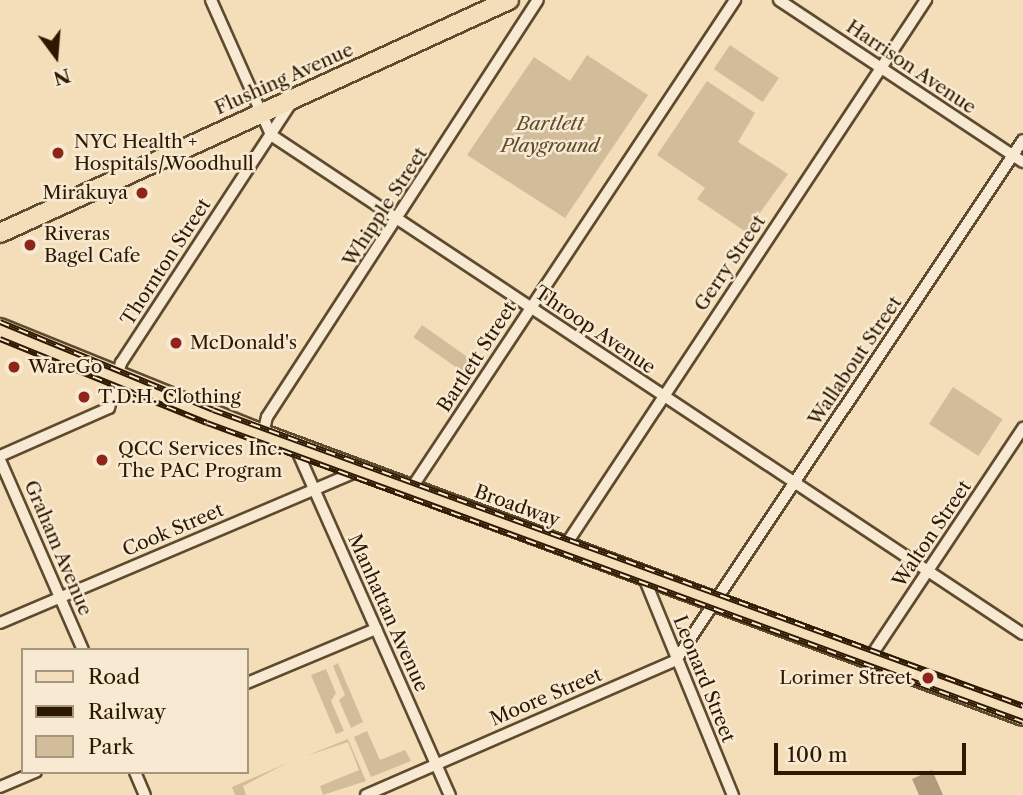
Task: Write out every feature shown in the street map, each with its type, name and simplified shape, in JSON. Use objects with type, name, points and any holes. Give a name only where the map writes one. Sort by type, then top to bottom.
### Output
[{"type":"main road","name":"Flushing Avenue","points":[[0,233],[509,0]]},
{"type":"main road","name":"Broadway","points":[[0,328],[117,379],[262,434],[1023,716]]},
{"type":"street","points":[[211,0],[271,135]]},
{"type":"street","name":"Whipple Street","points":[[262,434],[267,417],[398,220],[538,0]]},
{"type":"street","name":"Bartlett Street","points":[[411,489],[735,0]]},
{"type":"street","name":"Harrison Avenue","points":[[779,0],[1023,162]]},
{"type":"street","name":"Gerry Street","points":[[565,546],[926,0]]},
{"type":"street","name":"Thornton Street","points":[[0,458],[109,408],[121,363],[295,96]]},
{"type":"street","name":"Throop Avenue","points":[[271,135],[1023,634]]},
{"type":"street","name":"Wallabout Street","points":[[716,602],[1023,141]]},
{"type":"street","name":"Walton Street","points":[[869,659],[1023,428]]},
{"type":"street","name":"Manhattan Avenue","points":[[295,446],[450,795]]},
{"type":"street","name":"Graham Avenue","points":[[0,458],[82,648]]},
{"type":"street","name":"Cook Street","points":[[0,623],[360,470]]},
{"type":"street","name":"Leonard Street","points":[[643,575],[733,795]]},
{"type":"street","points":[[676,660],[716,602]]},
{"type":"street","points":[[248,684],[376,629]]},
{"type":"street","name":"Moore Street","points":[[366,795],[676,660]]},
{"type":"street","points":[[0,787],[31,774]]},
{"type":"street","points":[[136,774],[145,795]]},
{"type":"green space","points":[[730,45],[779,78],[763,102],[714,69]]},
{"type":"green space","name":"Bartlett Playground","points":[[587,55],[648,95],[565,218],[467,155],[534,57],[570,81]]},
{"type":"green space","points":[[707,81],[755,113],[738,142],[788,174],[746,232],[697,199],[705,188],[657,155]]},
{"type":"green space","points":[[422,325],[471,359],[463,372],[413,337]]},
{"type":"green space","points":[[953,387],[1002,419],[979,456],[929,424]]},
{"type":"green space","points":[[338,663],[363,722],[351,728],[339,700],[345,695],[333,666]]},
{"type":"green space","points":[[326,669],[336,693],[331,701],[344,731],[336,734],[311,675]]},
{"type":"green space","points":[[367,731],[380,760],[405,750],[411,761],[371,777],[354,737]]},
{"type":"green space","points":[[348,739],[366,781],[323,795],[320,786],[359,770],[348,742],[306,756]]},
{"type":"green space","points":[[287,763],[243,786],[246,795],[235,795],[232,787]]},
{"type":"shaded area","points":[[932,770],[943,795],[919,795],[912,779]]},
{"type":"railway","points":[[0,322],[213,410],[1023,706]]},
{"type":"railway","points":[[0,339],[207,423],[1023,722]]},
{"type":"place","name":"NYC Health + Hospitals/Woodhull","points":[[58,153]]},
{"type":"place","name":"Mirakuya","points":[[142,193]]},
{"type":"place","name":"Riveras Bagel Cafe","points":[[30,245]]},
{"type":"place","name":"McDonald's","points":[[176,343]]},
{"type":"place","name":"WareGo","points":[[14,367]]},
{"type":"place","name":"T.D.H. Clothing","points":[[84,397]]},
{"type":"place","name":"QCC Services Inc. The PAC Program","points":[[102,460]]},
{"type":"place","name":"Lorimer Street","points":[[928,678]]}]
